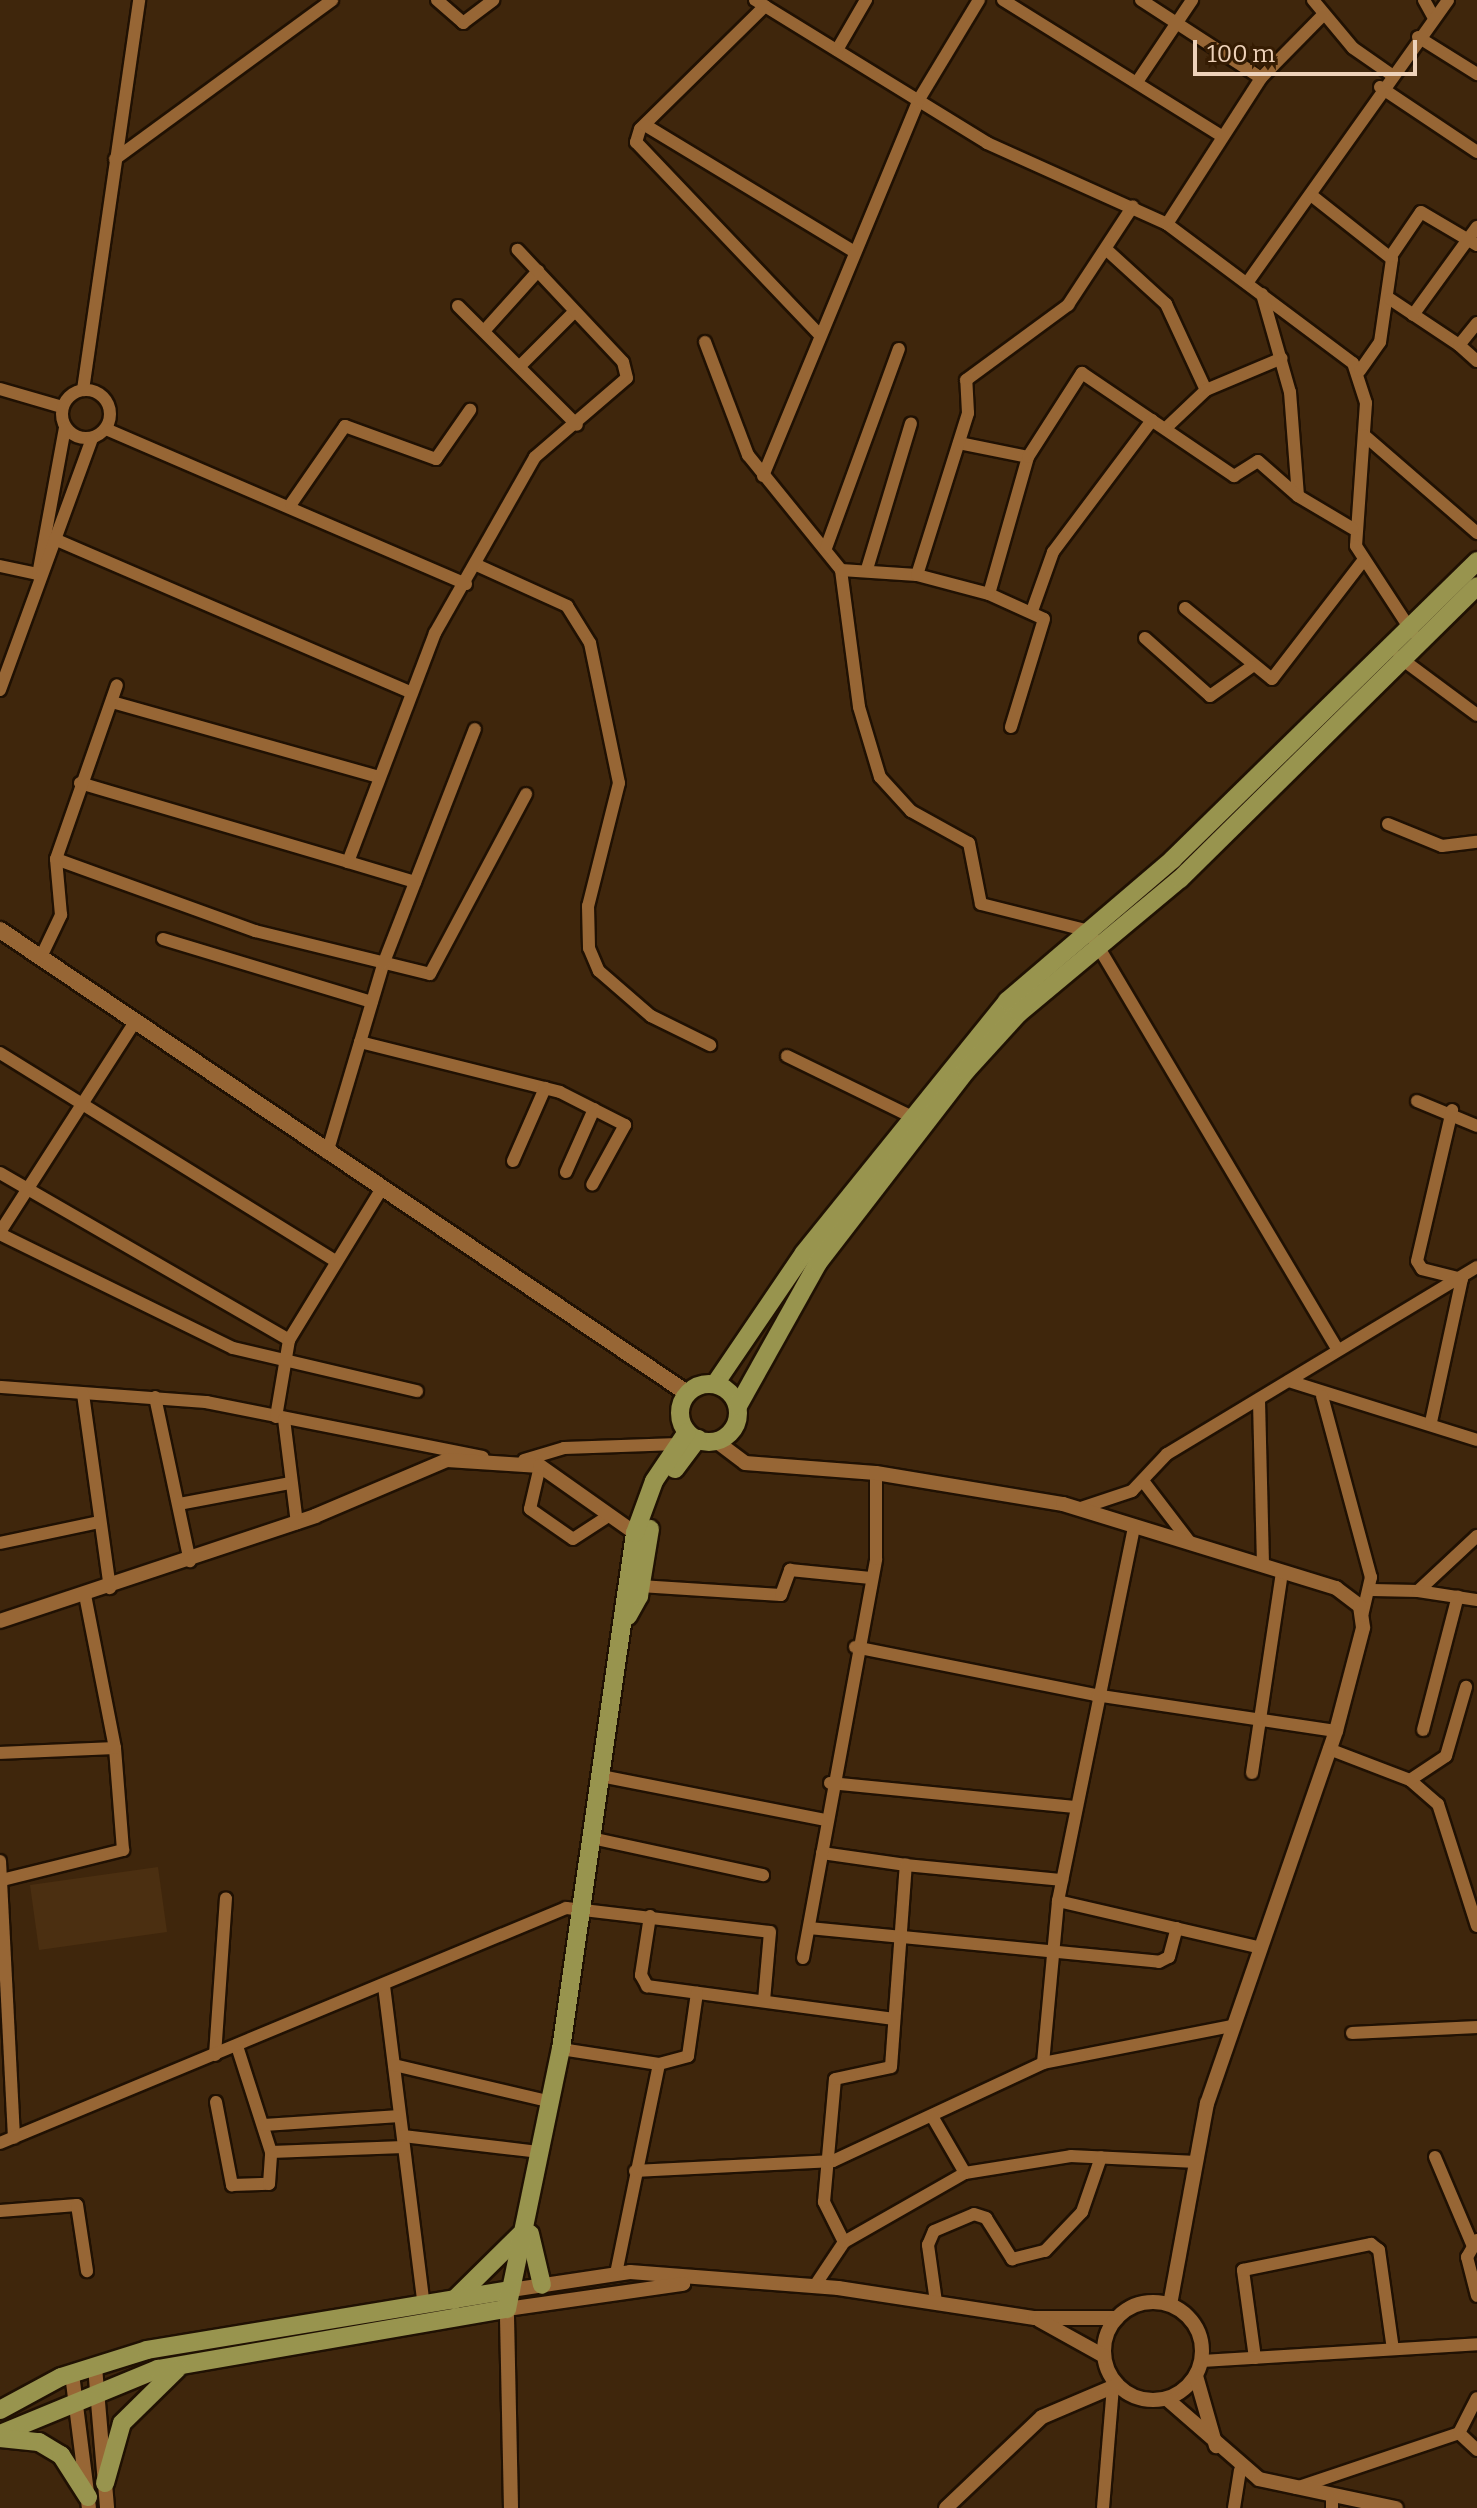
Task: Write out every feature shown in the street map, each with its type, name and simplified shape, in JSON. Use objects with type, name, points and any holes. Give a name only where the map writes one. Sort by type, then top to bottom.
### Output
[{"type":"main road","points":[[695,1439],[680,1409],[687,1393],[715,1384],[1007,1001],[1094,938],[1173,859],[1395,653],[1477,561]]},
{"type":"main road","points":[[1414,634],[1477,586]]},
{"type":"main road","points":[[0,930],[381,1190],[687,1393]]},
{"type":"main road","points":[[509,2299],[552,2102],[596,1839],[628,1616],[635,1533],[695,1439],[737,1421],[738,1406],[860,1194]]},
{"type":"main road","points":[[715,1384],[738,1406]]},
{"type":"main road","points":[[628,1616],[640,1586],[657,1506],[695,1439]]},
{"type":"main road","points":[[529,2204],[531,2264],[542,2285]]},
{"type":"main road","points":[[454,2300],[524,2230]]},
{"type":"main road","points":[[0,2410],[72,2374],[147,2350],[454,2300],[509,2299]]},
{"type":"main road","points":[[0,2436],[75,2399],[183,2365],[509,2299]]},
{"type":"main road","points":[[105,2483],[122,2423],[143,2395],[183,2365]]},
{"type":"main road","points":[[0,2436],[39,2442],[61,2455],[88,2503]]},
{"type":"street","points":[[62,407],[83,390],[139,0]]},
{"type":"street","points":[[115,159],[332,0]]},
{"type":"street","points":[[437,0],[463,23],[493,0]]},
{"type":"street","points":[[837,50],[866,0]]},
{"type":"street","points":[[763,476],[853,251],[918,101],[979,0]]},
{"type":"street","points":[[1003,0],[1220,135]]},
{"type":"street","points":[[1141,0],[1261,78]]},
{"type":"street","points":[[1137,82],[1192,0]]},
{"type":"street","points":[[1313,0],[1323,15],[1389,73]]},
{"type":"street","points":[[1424,0],[1433,16]]},
{"type":"street","points":[[1247,283],[1311,195],[1389,73],[1448,0]]},
{"type":"street","points":[[819,334],[637,149],[645,125],[760,3],[987,143],[1133,206],[1167,224],[1360,371]]},
{"type":"street","points":[[1167,224],[1220,135],[1261,78],[1323,15]]},
{"type":"street","points":[[1418,37],[1477,74]]},
{"type":"street","points":[[1380,87],[1477,152]]},
{"type":"street","points":[[645,125],[853,251]]},
{"type":"street","points":[[1311,195],[1391,256]]},
{"type":"street","points":[[917,575],[959,443],[971,373],[1057,315],[1108,251],[1133,206]]},
{"type":"street","points":[[1414,634],[1363,561],[1352,528],[1364,435],[1360,371],[1376,350],[1390,299],[1391,256],[1421,212],[1473,243]]},
{"type":"street","points":[[1413,315],[1473,243],[1477,227]]},
{"type":"street","points":[[348,862],[376,776],[410,692],[535,457],[623,385],[627,370],[518,250]]},
{"type":"street","points":[[1108,251],[1166,304],[1206,390]]},
{"type":"street","points":[[484,331],[538,271]]},
{"type":"street","points":[[1262,294],[1282,358],[1298,496]]},
{"type":"street","points":[[1390,299],[1459,345],[1477,361]]},
{"type":"street","points":[[458,306],[521,365],[577,425]]},
{"type":"street","points":[[521,365],[574,312]]},
{"type":"street","points":[[1459,345],[1477,323]]},
{"type":"street","points":[[705,342],[736,431],[763,476],[826,548],[841,570],[859,707],[880,777],[911,811],[969,843],[981,904],[1094,938],[1337,1349]]},
{"type":"street","points":[[826,548],[899,349]]},
{"type":"street","points":[[1167,427],[1206,390],[1282,358]]},
{"type":"street","points":[[989,594],[1028,457],[1076,374],[1167,427],[1236,477],[1260,462],[1298,496],[1352,528]]},
{"type":"street","points":[[0,389],[62,407]]},
{"type":"street","points":[[37,580],[59,541],[92,439],[106,429],[108,404],[83,390]]},
{"type":"street","points":[[0,690],[37,580],[65,428],[62,407]]},
{"type":"street","points":[[291,504],[340,428],[436,459],[470,410]]},
{"type":"street","points":[[1032,611],[1053,552],[1152,420]]},
{"type":"street","points":[[867,569],[911,423]]},
{"type":"street","points":[[65,428],[92,439]]},
{"type":"street","points":[[106,429],[291,504],[466,584]]},
{"type":"street","points":[[1364,435],[1477,533]]},
{"type":"street","points":[[959,443],[1028,457]]},
{"type":"street","points":[[59,541],[410,692]]},
{"type":"street","points":[[1185,608],[1268,679],[1280,672],[1363,561]]},
{"type":"street","points":[[0,566],[37,580]]},
{"type":"street","points":[[479,566],[567,606],[590,643],[619,783],[588,906],[589,948],[599,971],[651,1016],[710,1045]]},
{"type":"street","points":[[841,570],[867,569],[917,575],[989,594],[1032,611],[1043,624],[1011,727]]},
{"type":"street","points":[[1145,638],[1210,696],[1251,667]]},
{"type":"street","points":[[1395,653],[1477,715]]},
{"type":"street","points":[[41,957],[61,915],[56,859],[80,783],[117,685]]},
{"type":"street","points":[[112,702],[376,776]]},
{"type":"street","points":[[327,1153],[384,962],[475,729]]},
{"type":"street","points":[[80,783],[415,882]]},
{"type":"street","points":[[56,859],[255,931],[436,972],[526,794]]},
{"type":"street","points":[[1388,824],[1442,846],[1476,843]]},
{"type":"street","points":[[163,939],[372,1002]]},
{"type":"street","points":[[135,1022],[80,1103],[0,1233],[211,1339],[280,1360],[417,1391]]},
{"type":"street","points":[[360,1042],[545,1088],[625,1125],[592,1185]]},
{"type":"street","points":[[0,1053],[335,1261]]},
{"type":"street","points":[[787,1056],[918,1120]]},
{"type":"street","points":[[513,1161],[545,1088]]},
{"type":"street","points":[[1417,1101],[1452,1110],[1477,1126]]},
{"type":"street","points":[[566,1172],[594,1109]]},
{"type":"street","points":[[1452,1110],[1417,1261],[1422,1269],[1460,1276]]},
{"type":"street","points":[[0,1173],[289,1340]]},
{"type":"street","points":[[297,1523],[280,1418],[280,1360],[335,1261],[381,1190]]},
{"type":"street","points":[[1078,1509],[1121,1496],[1143,1481],[1167,1454],[1477,1267]]},
{"type":"street","points":[[1431,1422],[1460,1276]]},
{"type":"street","points":[[1289,1381],[1322,1396],[1431,1422],[1477,1440]]},
{"type":"street","points":[[0,1387],[155,1397],[490,1458],[524,1460],[540,1466],[635,1533]]},
{"type":"street","points":[[83,1394],[110,1588]]},
{"type":"street","points":[[1170,2304],[1196,2162],[1231,2026],[1336,1731],[1363,1613],[1372,1590],[1322,1396]]},
{"type":"street","points":[[155,1397],[190,1561]]},
{"type":"street","points":[[1259,1401],[1263,1565]]},
{"type":"street","points":[[524,1460],[564,1448],[695,1439],[745,1463],[876,1473],[1078,1509],[1336,1588],[1363,1613]]},
{"type":"street","points":[[0,1621],[110,1588],[297,1523],[419,1466],[490,1458]]},
{"type":"street","points":[[540,1466],[530,1509],[573,1539],[610,1515]]},
{"type":"street","points":[[803,1958],[822,1853],[830,1783],[871,1578],[876,1473]]},
{"type":"street","points":[[1143,1481],[1189,1541]]},
{"type":"street","points":[[179,1504],[290,1483]]},
{"type":"street","points":[[0,1543],[100,1522]]},
{"type":"street","points":[[1043,2063],[1058,1901],[1095,1695],[1134,1526]]},
{"type":"street","points":[[1418,1591],[1477,1536]]},
{"type":"street","points":[[640,1586],[781,1595],[790,1570],[871,1578]]},
{"type":"street","points":[[1252,1773],[1282,1572]]},
{"type":"street","points":[[1372,1590],[1418,1591],[1477,1600]]},
{"type":"street","points":[[2,1880],[121,1855],[115,1748],[85,1595]]},
{"type":"street","points":[[1423,1730],[1458,1596]]},
{"type":"street","points":[[855,1647],[1095,1695],[1336,1731]]},
{"type":"street","points":[[1410,1780],[1449,1752],[1466,1687]]},
{"type":"street","points":[[0,1753],[115,1748]]},
{"type":"street","points":[[1329,1749],[1410,1780],[1447,1819],[1477,1926]]},
{"type":"street","points":[[606,1777],[825,1820]]},
{"type":"street","points":[[830,1783],[1075,1807]]},
{"type":"street","points":[[596,1839],[763,1875]]},
{"type":"street","points":[[822,1853],[906,1865],[1062,1880]]},
{"type":"street","points":[[0,1861],[14,2138]]},
{"type":"street","points":[[844,2242],[825,2211],[833,2161],[835,2079],[889,2070],[906,1865]]},
{"type":"street","points":[[215,2055],[226,1898]]},
{"type":"street","points":[[1058,1901],[1258,1947]]},
{"type":"street","points":[[0,2143],[384,1986],[552,1911],[584,1906],[770,1932],[764,2000]]},
{"type":"street","points":[[650,1916],[642,1981],[697,1993],[894,2019]]},
{"type":"street","points":[[809,1928],[898,1942],[1163,1962],[1177,1928]]},
{"type":"street","points":[[384,1986],[424,2305]]},
{"type":"street","points":[[561,2049],[659,2064],[688,2056],[697,1993]]},
{"type":"street","points":[[635,2171],[833,2161],[1043,2063],[1231,2026]]},
{"type":"street","points":[[1352,2033],[1477,2027]]},
{"type":"street","points":[[216,2102],[234,2188],[269,2184],[271,2152],[237,2046]]},
{"type":"street","points":[[616,2274],[659,2064]]},
{"type":"street","points":[[394,2065],[552,2102]]},
{"type":"street","points":[[264,2125],[400,2116]]},
{"type":"street","points":[[932,2116],[965,2173]]},
{"type":"street","points":[[271,2152],[404,2142],[540,2152]]},
{"type":"street","points":[[814,2287],[844,2242],[965,2173],[1101,2157],[1196,2162]]},
{"type":"street","points":[[936,2302],[928,2245],[934,2231],[974,2214],[986,2218],[1012,2259],[1045,2251],[1082,2212],[1101,2157]]},
{"type":"street","points":[[1435,2157],[1475,2242],[1467,2257],[1477,2296]]},
{"type":"street","points":[[0,2211],[77,2205],[87,2271]]},
{"type":"street","points":[[1255,2358],[1243,2270],[1371,2244],[1379,2250],[1393,2349]]},
{"type":"street","points":[[509,2299],[542,2285],[616,2274],[814,2287],[1035,2318],[1117,2318],[1143,2303],[1170,2304],[1195,2325],[1202,2361],[1196,2376],[1167,2399],[1137,2398],[1115,2386]]},
{"type":"street","points":[[509,2299],[704,2282]]},
{"type":"street","points":[[509,2299],[511,2508]]},
{"type":"street","points":[[1035,2318],[1104,2356]]},
{"type":"street","points":[[1103,2508],[1115,2386],[1104,2356],[1117,2318]]},
{"type":"street","points":[[1202,2361],[1477,2344]]},
{"type":"street","points":[[95,2367],[107,2508]]},
{"type":"street","points":[[72,2374],[88,2503]]},
{"type":"street","points":[[1196,2376],[1218,2450]]},
{"type":"street","points":[[946,2508],[1042,2417],[1115,2386]]},
{"type":"street","points":[[1289,2490],[1459,2433],[1477,2398]]},
{"type":"street","points":[[1167,2399],[1240,2470],[1332,2503],[1395,2508]]},
{"type":"street","points":[[1459,2433],[1477,2450]]},
{"type":"street","points":[[1234,2508],[1240,2470]]},
{"type":"shaded area","points":[[158,1867],[167,1932],[39,1950],[30,1885]]}]
